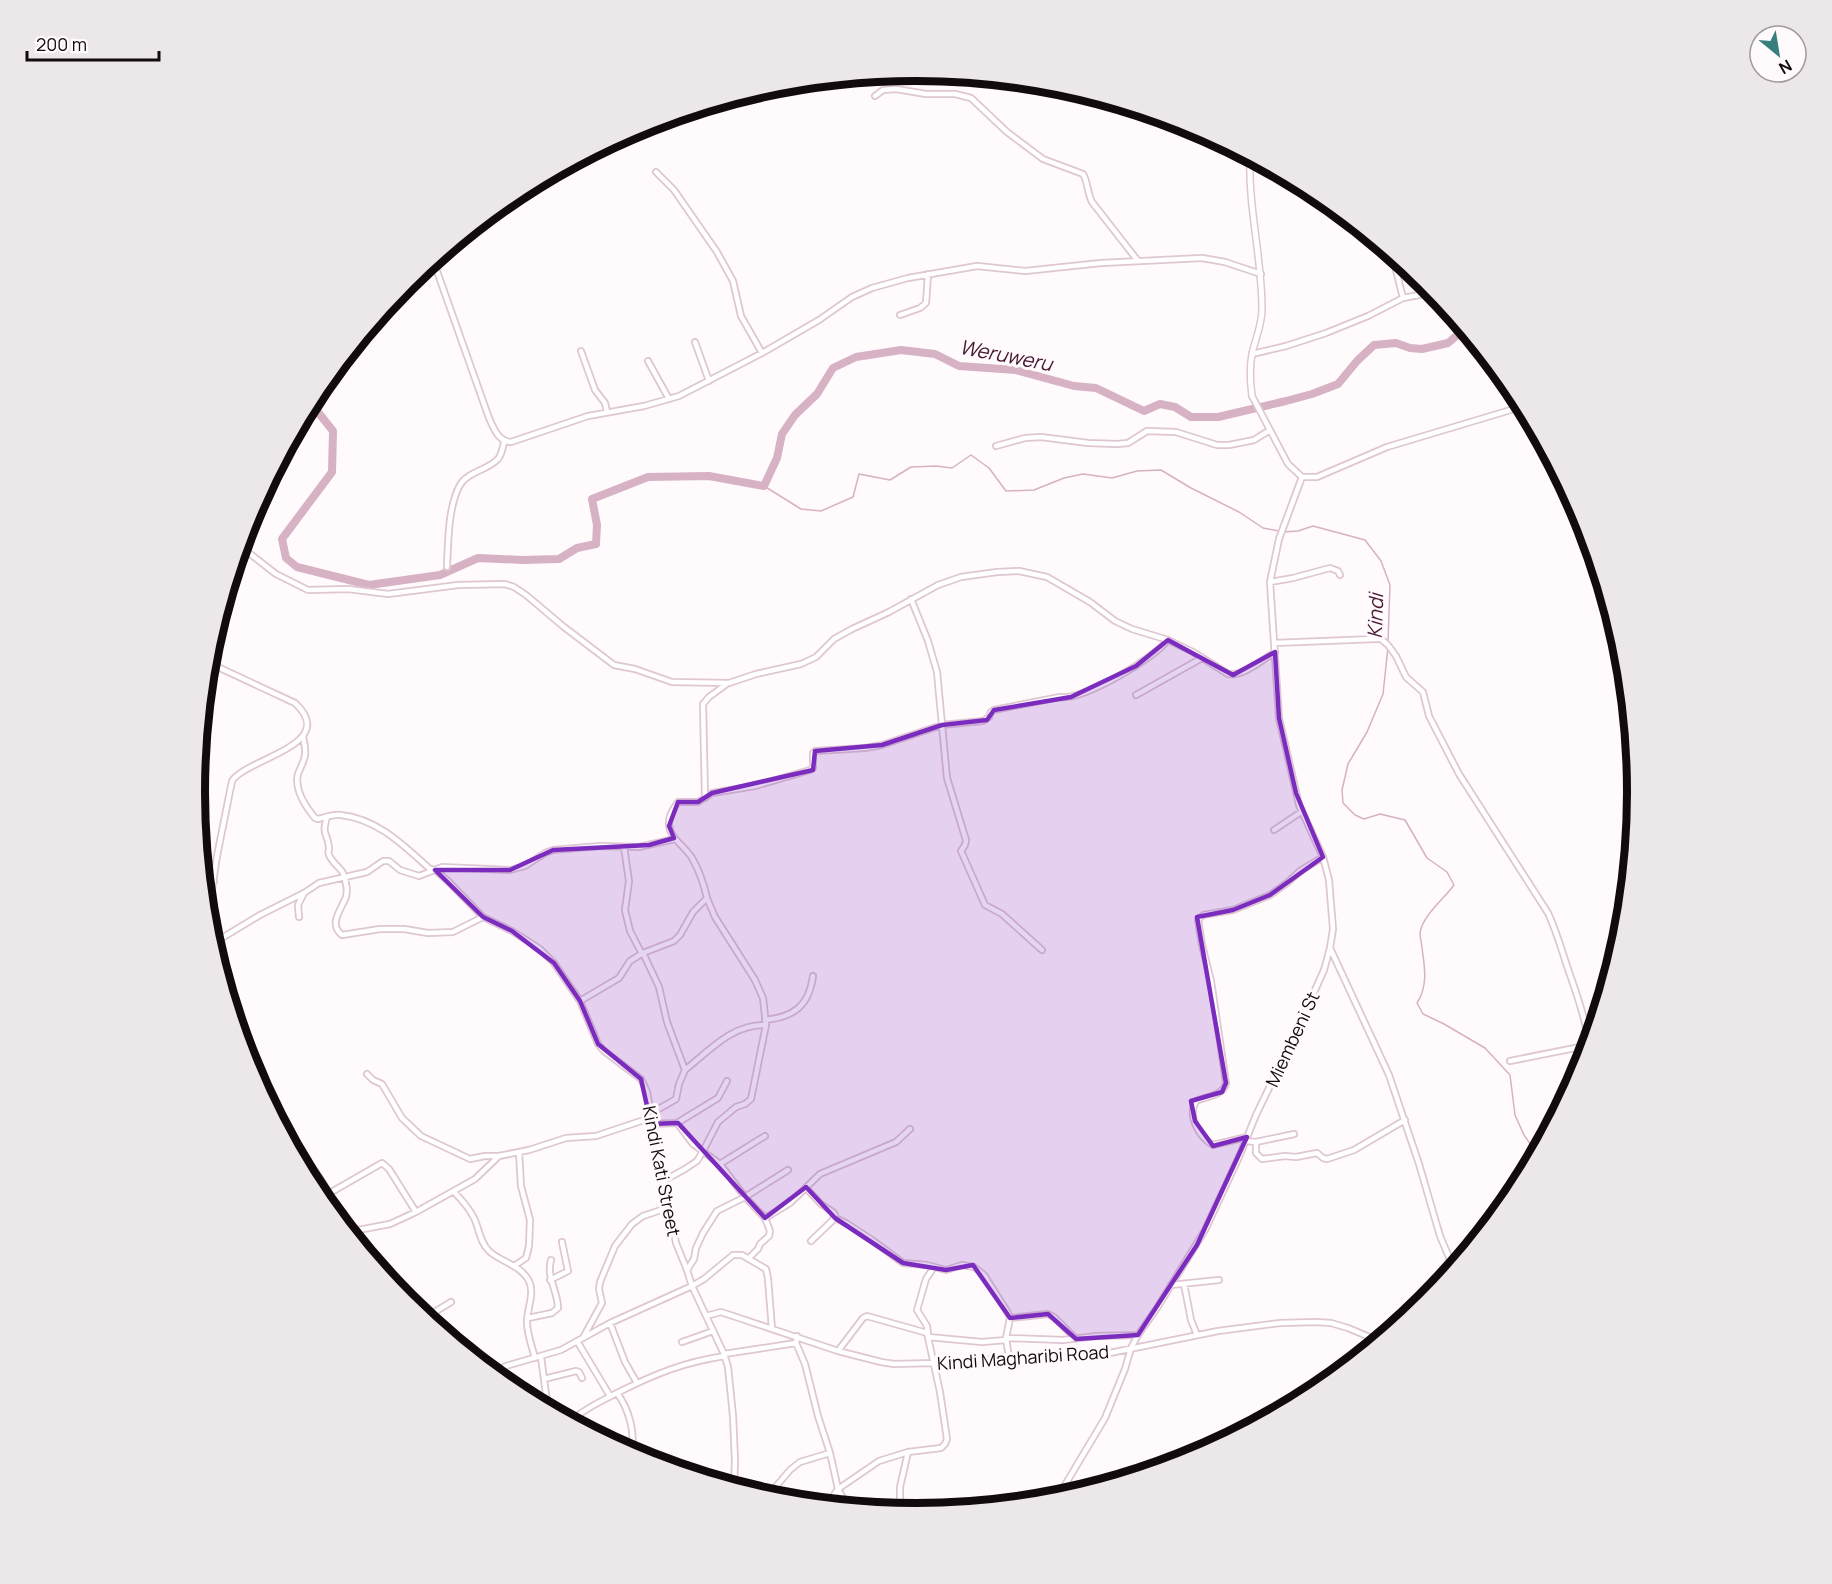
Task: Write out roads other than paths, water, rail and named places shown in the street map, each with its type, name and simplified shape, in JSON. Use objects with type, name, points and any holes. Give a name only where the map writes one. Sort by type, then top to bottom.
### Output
[{"type":"street","points":[[875,96],[883,90],[896,89],[955,94],[971,98],[1007,132],[1043,159],[1083,174],[1087,193],[1092,202],[1138,261]]},
{"type":"street","points":[[1250,164],[1249,178],[1261,274],[1261,326],[1252,354],[1249,378],[1252,396],[1288,464],[1302,477],[1317,477],[1387,447],[1514,409]]},
{"type":"street","points":[[656,172],[674,190],[717,252],[733,281],[741,316],[762,353]]},
{"type":"street","points":[[436,268],[489,418],[496,434],[504,442],[520,440],[570,422],[607,412],[669,399],[710,381],[762,353],[819,320],[852,297],[892,281],[977,266],[1025,271],[1101,263],[1202,258],[1261,274]]},
{"type":"street","points":[[1395,267],[1403,298]]},
{"type":"street","points":[[900,315],[920,308],[926,303],[928,274]]},
{"type":"street","points":[[1252,354],[1292,344],[1337,328],[1403,298],[1424,294]]},
{"type":"street","points":[[695,342],[710,381]]},
{"type":"street","points":[[580,351],[595,390],[606,405],[607,412]]},
{"type":"street","points":[[648,361],[669,399]]},
{"type":"street","points":[[996,447],[1025,438],[1041,437],[1117,444],[1128,442],[1147,430],[1176,432],[1217,445],[1229,446],[1254,440],[1270,430]]},
{"type":"street","points":[[447,567],[450,524],[460,485],[468,477],[496,460],[501,454],[504,442]]},
{"type":"street","name":"Miembeni St","points":[[1064,1487],[1105,1418],[1138,1335],[1204,1230],[1299,1026],[1330,948],[1333,929],[1329,880],[1323,857],[1301,812],[1279,718],[1270,582],[1279,538],[1302,477]]},
{"type":"street","points":[[247,552],[276,574],[308,590],[348,589],[388,594],[458,585],[505,584],[525,595],[615,666],[631,668],[672,682],[729,683]]},
{"type":"street","points":[[1270,582],[1293,579],[1330,568],[1338,571],[1340,576]]},
{"type":"street","points":[[705,798],[704,704],[710,697],[729,683],[810,660],[834,639],[926,590],[961,577],[997,572],[1040,575],[1090,602],[1115,621],[1168,640],[1233,675],[1275,652]]},
{"type":"street","points":[[911,599],[934,659],[941,696],[947,778],[966,840],[961,851],[986,906],[1002,914],[1042,950]]},
{"type":"street","points":[[1274,643],[1375,639],[1384,641],[1392,650],[1406,677],[1423,692],[1429,716],[1459,774],[1556,929],[1581,1002],[1587,1027]]},
{"type":"street","points":[[665,1180],[691,1166],[703,1151],[718,1122],[750,1099],[766,1023],[760,990],[715,916],[693,860],[675,839],[669,823],[678,802],[698,802],[719,791],[755,786],[810,770],[813,768],[813,753],[815,752],[882,745],[942,725],[982,721],[994,710],[1060,697],[1071,697],[1127,671],[1153,654],[1168,640]]},
{"type":"street","points":[[1136,695],[1202,658]]},
{"type":"street","points":[[217,666],[295,703],[305,715],[303,736],[305,756],[297,777],[299,793],[315,818],[343,815],[374,825],[396,838],[427,867],[435,870],[483,918],[453,932],[428,933],[404,929],[380,929],[342,935],[336,924],[337,915],[346,897],[346,878],[342,869],[328,854],[329,846],[324,831],[327,817]]},
{"type":"street","points":[[212,891],[224,819],[235,777],[282,752],[303,736]]},
{"type":"street","points":[[1274,830],[1301,812]]},
{"type":"street","points":[[221,939],[319,884],[367,872],[383,861],[389,861],[398,869],[415,876],[422,876],[442,867],[510,870],[525,866],[553,850],[601,846],[639,847],[675,839]]},
{"type":"street","points":[[624,847],[629,881],[625,910],[630,931],[659,987],[667,1022],[685,1070]]},
{"type":"street","points":[[1294,1134],[1256,1142],[1246,1139],[1213,1145],[1198,1131],[1193,1107],[1196,1101],[1222,1092],[1226,1083],[1211,981],[1198,920],[1203,915],[1233,910],[1270,895],[1300,871],[1323,857]]},
{"type":"street","points":[[299,917],[298,905],[304,893]]},
{"type":"street","points":[[580,1001],[619,978],[628,963],[643,953],[678,938],[687,921],[707,898]]},
{"type":"street","name":"Kindi Kati Street","points":[[483,918],[512,931],[540,949],[554,963],[580,1001],[598,1044],[641,1079],[646,1092],[651,1124],[665,1180],[676,1243],[692,1286],[725,1355],[732,1391],[734,1480]]},
{"type":"street","points":[[1330,948],[1352,999],[1383,1060],[1405,1120],[1440,1236],[1451,1261]]},
{"type":"street","points":[[367,1074],[382,1084],[402,1118],[421,1136],[470,1160],[519,1152],[566,1138],[596,1136],[650,1116],[676,1099],[685,1070],[733,1032],[779,1019],[796,1011],[807,997],[813,976]]},
{"type":"street","points":[[1510,1061],[1579,1047]]},
{"type":"street","points":[[651,1124],[677,1123],[718,1098],[727,1081]]},
{"type":"street","points":[[1256,1142],[1256,1153],[1262,1159],[1317,1153],[1327,1160],[1354,1150],[1405,1120]]},
{"type":"street","points":[[677,1123],[693,1144],[720,1164],[745,1197],[765,1218],[770,1231],[769,1236],[749,1258]]},
{"type":"street","points":[[765,1218],[783,1209],[826,1171],[896,1142],[910,1129]]},
{"type":"street","points":[[720,1164],[765,1136]]},
{"type":"street","points":[[514,1266],[526,1257],[529,1246],[530,1220],[521,1186],[519,1152]]},
{"type":"street","points":[[356,1230],[390,1224],[417,1212],[482,1174],[499,1156]]},
{"type":"street","points":[[329,1193],[382,1163],[389,1169],[417,1212]]},
{"type":"street","points":[[687,1270],[713,1216],[722,1208],[745,1197],[788,1170]]},
{"type":"street","points":[[806,1188],[821,1204],[835,1214],[835,1218]]},
{"type":"street","points":[[454,1192],[474,1218],[482,1240],[489,1251],[514,1266],[528,1278],[530,1283],[529,1336],[534,1358]]},
{"type":"street","points":[[583,1337],[602,1303],[600,1282],[619,1239],[637,1220],[669,1207]]},
{"type":"street","points":[[811,1241],[835,1218]]},
{"type":"street","points":[[835,1218],[872,1240],[903,1263],[922,1264],[946,1270],[962,1265],[974,1267],[984,1275],[1010,1318],[1006,1339],[1009,1358]]},
{"type":"street","points":[[550,1280],[568,1271],[562,1242]]},
{"type":"street","points":[[501,1369],[561,1350],[610,1323],[692,1286],[733,1255],[738,1254],[764,1267],[767,1272],[772,1329]]},
{"type":"street","points":[[528,1318],[552,1313],[558,1308],[558,1300],[550,1280],[551,1260]]},
{"type":"street","points":[[831,1498],[838,1489],[879,1461],[908,1452],[940,1448],[946,1442],[946,1424],[927,1326],[917,1310],[926,1279],[934,1267]]},
{"type":"street","points":[[1171,1285],[1219,1280]]},
{"type":"street","points":[[1184,1284],[1191,1320],[1197,1335]]},
{"type":"street","points":[[433,1313],[451,1302]]},
{"type":"street","name":"Kindi Magharibi Road","points":[[706,1316],[721,1312],[838,1351],[881,1362],[933,1364],[1009,1358],[1095,1356],[1197,1335],[1280,1323],[1331,1323],[1372,1338]]},
{"type":"street","points":[[1010,1318],[1048,1314],[1076,1339]]},
{"type":"street","points":[[838,1351],[863,1318],[867,1316],[922,1331],[928,1336],[982,1342],[1006,1339],[1049,1340],[1138,1335]]},
{"type":"street","points":[[610,1323],[625,1362],[637,1383]]},
{"type":"street","points":[[682,1342],[713,1331]]},
{"type":"street","points":[[796,1336],[796,1343],[805,1364],[838,1489],[843,1499]]},
{"type":"street","points":[[577,1341],[610,1396]]},
{"type":"street","points":[[576,1416],[610,1396],[673,1367],[725,1355],[796,1343]]},
{"type":"street","points":[[541,1357],[547,1399]]},
{"type":"street","points":[[544,1380],[576,1371],[582,1378]]},
{"type":"street","points":[[617,1393],[624,1403],[631,1427],[632,1444]]},
{"type":"street","points":[[900,1502],[900,1487],[908,1452]]},
{"type":"street","points":[[774,1488],[800,1462],[830,1453]]},
{"type":"waterway","name":"Weruweru","points":[[317,410],[333,431],[332,472],[282,539],[286,558],[297,567],[369,585],[440,575],[478,558],[559,559],[577,548],[596,544],[597,525],[592,499],[648,477],[709,476],[764,486],[777,458],[782,434],[795,415],[817,394],[833,368],[856,357],[901,350],[935,354],[959,366],[1016,370],[1074,386],[1096,388],[1144,411],[1160,404],[1175,407],[1191,417],[1218,417],[1312,394],[1338,384],[1374,345],[1396,343],[1422,349],[1448,343],[1459,333]]},
{"type":"waterway","name":"Kindi","points":[[764,486],[801,509],[821,511],[853,497],[859,474],[890,480],[911,467],[952,468],[971,455],[989,468],[1006,491],[1034,490],[1064,478],[1083,474],[1112,478],[1137,471],[1161,470],[1239,512],[1263,528],[1279,531]]},
{"type":"waterway","name":"Kindi","points":[[1283,532],[1298,531],[1313,526],[1365,540],[1381,561],[1390,585],[1388,642]]},
{"type":"waterway","name":"Kindi","points":[[1388,647],[1383,694],[1367,732],[1348,764],[1342,790],[1343,803],[1355,815],[1364,819],[1380,814],[1405,820],[1427,858],[1447,872],[1454,885],[1424,921],[1421,928],[1425,977],[1423,990],[1417,1003],[1423,1014],[1485,1048],[1510,1075],[1515,1115],[1532,1147]]}]
